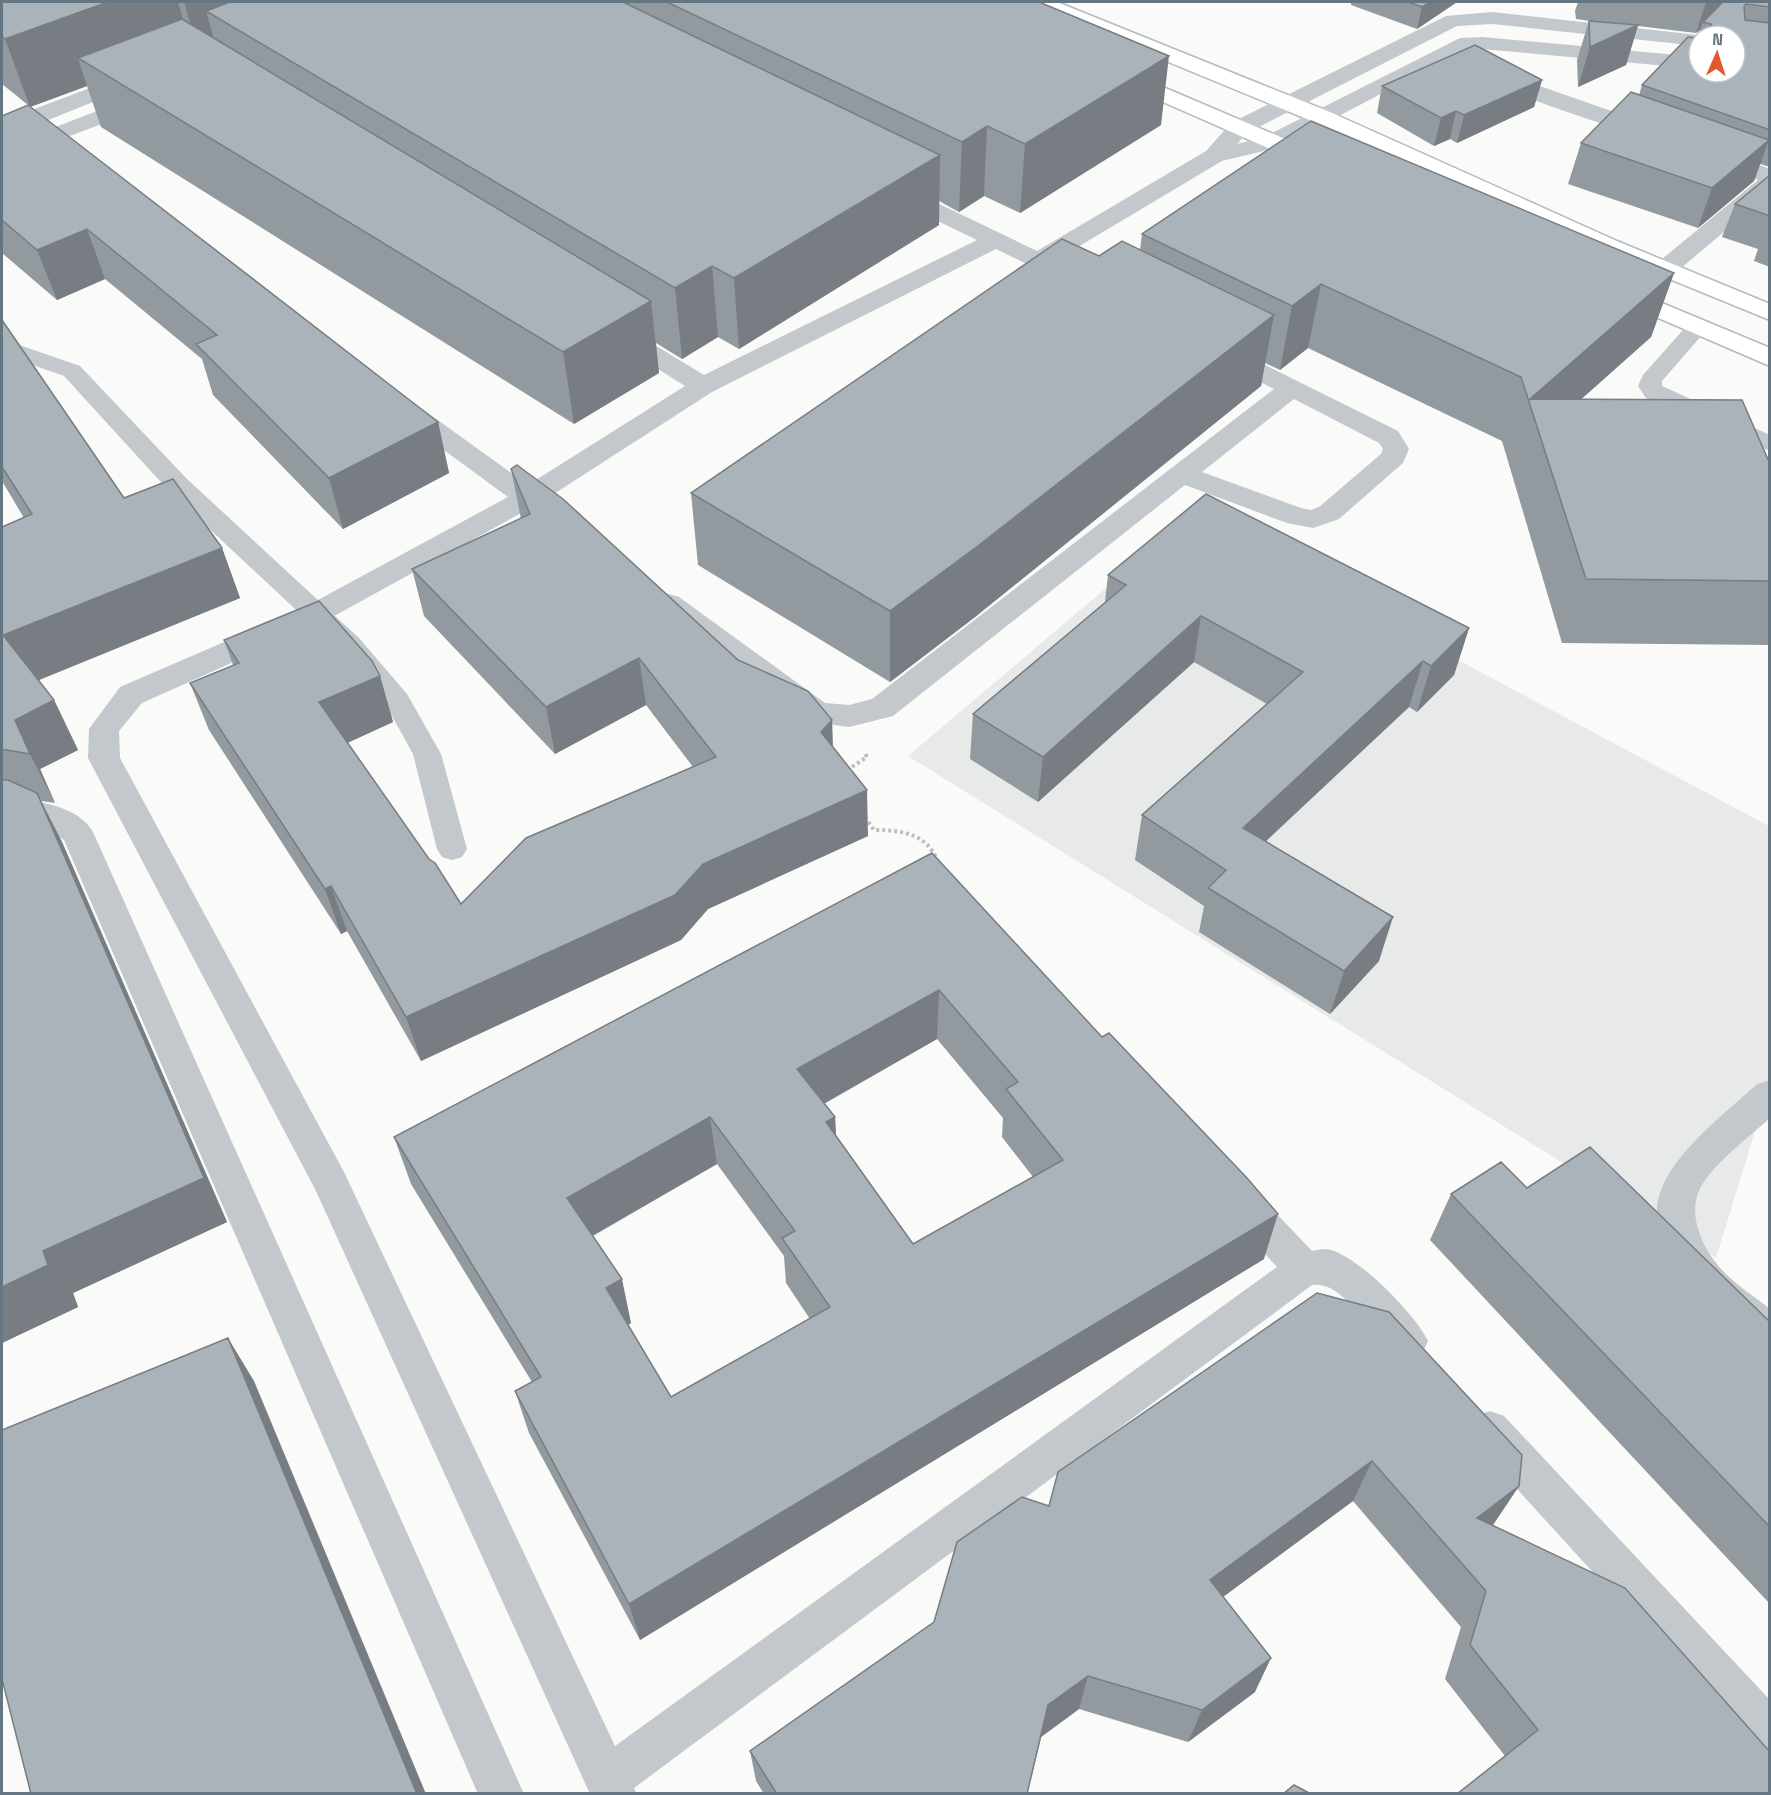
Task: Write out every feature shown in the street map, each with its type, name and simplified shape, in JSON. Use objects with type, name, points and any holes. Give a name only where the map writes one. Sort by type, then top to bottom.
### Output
[{"type":"street","points":[[1040,2],[1322,117],[1770,314]]},
{"type":"street","points":[[1214,156],[1239,128],[1442,23],[1469,6]]},
{"type":"street","points":[[1469,6],[1492,18],[1687,39]]},
{"type":"street","points":[[1469,6],[1465,43],[1479,64],[1522,88],[1664,137]]},
{"type":"street","points":[[1039,260],[1214,156],[1272,142],[1455,46],[1465,43],[1687,62]]},
{"type":"street","points":[[1102,67],[1337,170]]},
{"type":"street","points":[[150,71],[24,121],[23,124],[25,128],[51,146],[163,93]]},
{"type":"street","points":[[1665,269],[1770,179],[1696,148]]},
{"type":"street","points":[[1729,160],[1770,164]]},
{"type":"street","points":[[877,182],[1092,287]]},
{"type":"street","points":[[994,241],[703,386],[527,498],[315,614],[131,695],[104,729],[104,758],[331,1183],[610,1787],[1304,1269],[1326,1266],[1352,1281],[1432,1368]]},
{"type":"street","points":[[1596,282],[1770,358]]},
{"type":"street","points":[[602,323],[703,386]]},
{"type":"street","points":[[1182,474],[1297,517],[1313,519],[1329,513],[1394,457],[1396,449],[1389,437],[1197,340]]},
{"type":"street","points":[[649,588],[818,713],[849,716],[882,708],[1292,388]]},
{"type":"street","points":[[385,395],[574,533]]},
{"type":"street","points":[[2,816],[21,812],[54,817],[77,832],[501,1794]]},
{"type":"street","points":[[1770,1095],[1692,1168],[1679,1194],[1675,1210],[1680,1234],[1693,1260],[1712,1286],[1770,1333]]},
{"type":"street","points":[[1214,1174],[1304,1269]]},
{"type":"street","points":[[1464,1402],[1770,1733]]},
{"type":"lane","points":[[1698,327],[1650,380],[1654,393],[1770,444]]},
{"type":"lane","points":[[2,346],[72,371],[178,485],[350,645],[397,701],[427,754],[452,849]]},
{"type":"path","points":[[842,773],[867,757],[849,716]]},
{"type":"path","points":[[861,813],[874,830],[895,829],[923,839],[936,856],[938,864]]},
{"type":"shaded area","points":[[1190,517],[1769,826],[1769,1086],[1716,1258],[908,756]]},
{"type":"building","points":[[2,2],[108,2],[5,39],[2,36]]},
{"type":"building","points":[[230,2],[623,2],[940,155],[734,278],[712,266],[675,288],[206,11]]},
{"type":"building","points":[[667,2],[1039,2],[1169,56],[1025,144],[987,126],[962,142]]},
{"type":"building","points":[[1408,2],[1430,2],[1422,7]]},
{"type":"building","points":[[1723,2],[1770,2],[1770,7],[1746,4],[1744,6],[1745,20],[1770,23],[1770,130],[1642,85],[1687,38],[1687,84],[1747,84],[1747,24],[1703,22]]},
{"type":"building","points":[[182,19],[651,301],[563,352],[78,58]]},
{"type":"building","points":[[1589,21],[1638,25],[1590,47]]},
{"type":"building","points":[[1475,45],[1542,80],[1464,115],[1456,111],[1441,118],[1382,86]]},
{"type":"building","points":[[1631,92],[1769,140],[1712,188],[1581,143]]},
{"type":"building","points":[[28,105],[438,422],[329,478],[196,344],[217,335],[87,229],[37,250],[2,220],[2,116]]},
{"type":"building","points":[[1311,121],[1674,273],[1530,399],[1742,400],[1770,464],[1770,581],[1586,579],[1521,377],[1321,284],[1292,306],[1142,234]]},
{"type":"building","points":[[1770,175],[1770,216],[1735,204]]},
{"type":"building","points":[[1062,239],[1099,256],[1122,241],[1274,315],[979,545],[890,611],[691,493]]},
{"type":"building","points":[[2,320],[124,498],[173,479],[222,548],[3,635],[54,700],[15,720],[30,754],[2,750],[2,527],[32,514],[2,467]]},
{"type":"building","points":[[517,465],[563,499],[738,660],[808,691],[832,720],[821,732],[867,790],[703,864],[675,895],[406,1017],[331,886],[325,889],[190,683],[239,663],[224,640],[319,601],[372,661],[380,676],[319,702],[429,859],[435,863],[461,904],[526,838],[716,757],[639,658],[546,707],[412,569],[530,514],[511,469]]},
{"type":"building","points":[[1206,494],[1469,628],[1431,666],[1423,661],[1243,828],[1393,917],[1344,971],[1208,888],[1226,870],[1142,815],[1303,672],[1201,616],[1043,757],[973,714],[1126,585],[1108,575]]},
{"type":"building","points":[[2,780],[8,780],[37,793],[204,1178],[43,1251],[48,1265],[2,1287]]},
{"type":"building","points":[[932,853],[1102,1037],[1109,1033],[1247,1178],[1278,1214],[629,1604],[515,1391],[541,1377],[394,1137]],"holes":[[[939,990],[1018,1082],[1006,1089],[1063,1160],[913,1244],[826,1122],[835,1117],[797,1069]],[[710,1117],[795,1231],[782,1238],[830,1307],[671,1397],[606,1288],[622,1279],[567,1198]]]},
{"type":"building","points":[[1590,1147],[1770,1322],[1770,1527],[1451,1194],[1501,1162],[1527,1188]]},
{"type":"building","points":[[1317,1293],[1389,1312],[1522,1455],[1519,1486],[1477,1518],[1625,1588],[1770,1752],[1770,1794],[1457,1794],[1538,1730],[1470,1645],[1486,1591],[1372,1461],[1210,1580],[1271,1658],[1202,1710],[1088,1676],[1048,1705],[1027,1794],[777,1794],[750,1751],[934,1622],[957,1542],[1022,1497],[1049,1506],[1058,1472]]},
{"type":"building","points":[[228,1338],[417,1794],[31,1794],[2,1679],[2,1430]]},
{"type":"building","points":[[1294,1785],[1311,1794],[1283,1794]]}]
